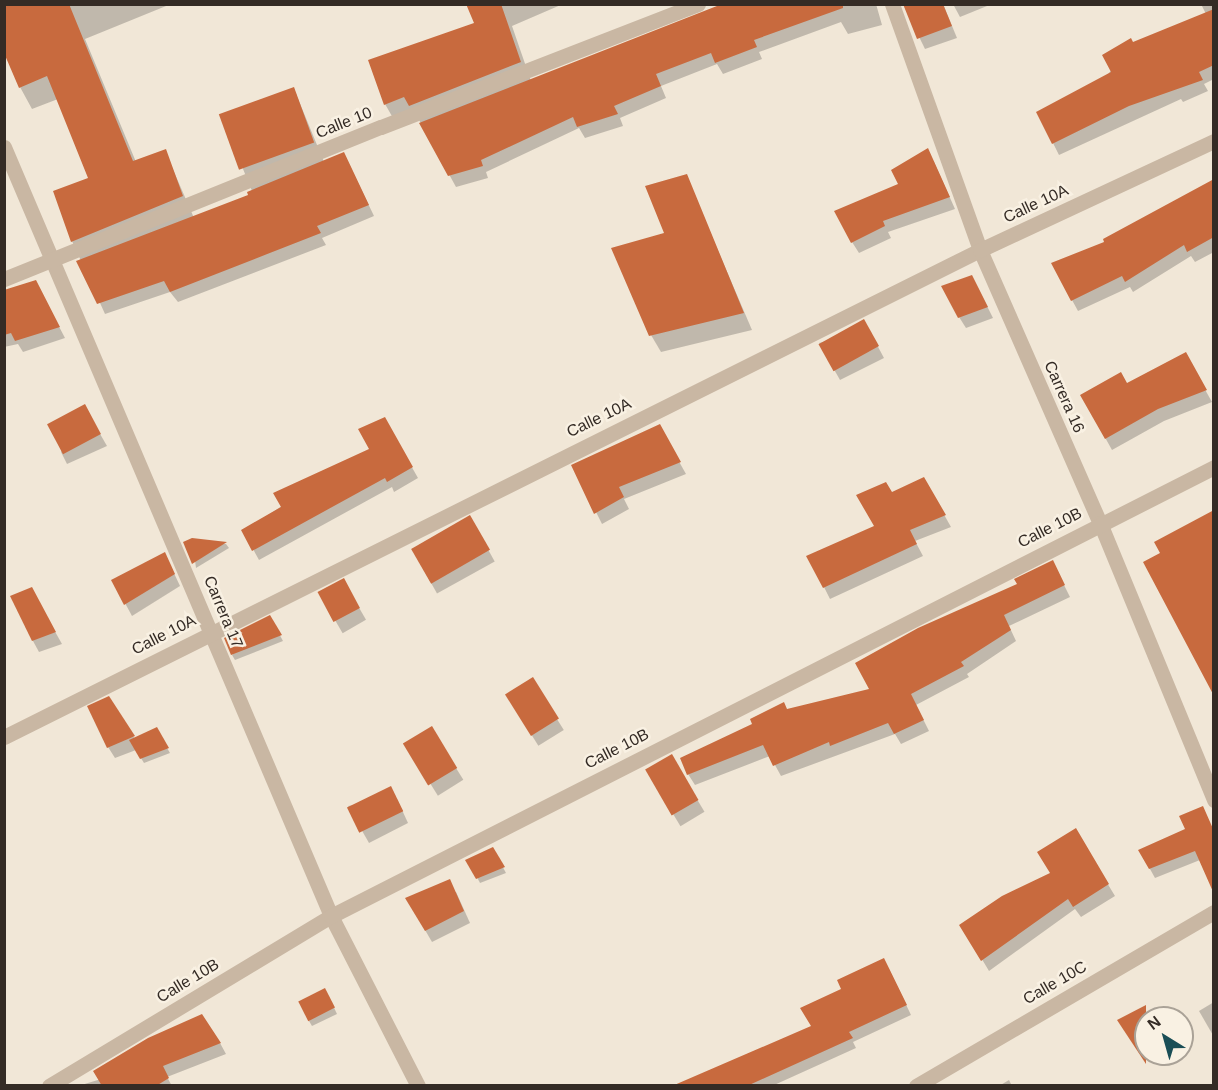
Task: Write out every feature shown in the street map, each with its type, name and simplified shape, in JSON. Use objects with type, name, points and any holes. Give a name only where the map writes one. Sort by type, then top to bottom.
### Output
[{"type":"street","name":"Calle 10","points":[[4,279],[381,126],[698,4]]},
{"type":"street","name":"Carrera 16","points":[[892,4],[980,250],[1100,523],[1214,800]]},
{"type":"street","name":"Calle 10A","points":[[4,736],[980,250],[1214,141]]},
{"type":"street","name":"Carrera 17","points":[[4,147],[55,260],[331,916],[418,1086]]},
{"type":"street","name":"Calle 10B","points":[[49,1086],[331,916],[1214,467]]},
{"type":"street","name":"Calle 10C","points":[[916,1086],[1214,912]]},
{"type":"building","points":[[4,4],[69,4],[133,161],[166,149],[183,196],[71,242],[53,191],[88,178],[47,76],[19,88],[4,53]]},
{"type":"building","points":[[466,4],[501,4],[521,62],[409,106],[404,97],[384,105],[368,60],[474,23]]},
{"type":"building","points":[[722,4],[843,4],[843,8],[754,40],[757,47],[715,63],[711,53],[656,74],[661,86],[614,106],[618,114],[577,127],[573,117],[481,160],[483,166],[448,176],[419,123]]},
{"type":"building","points":[[903,4],[943,4],[952,26],[917,39]]},
{"type":"building","points":[[1214,9],[1214,65],[1199,72],[1203,80],[1129,106],[1052,144],[1036,112],[1111,72],[1102,55],[1131,38],[1133,42]]},
{"type":"building","points":[[294,87],[314,142],[239,170],[219,114]]},
{"type":"building","points":[[928,148],[950,197],[883,221],[885,226],[851,243],[834,211],[898,184],[891,170]]},
{"type":"building","points":[[344,152],[369,205],[317,226],[321,233],[170,292],[164,281],[97,304],[76,261],[248,195],[247,192]]},
{"type":"building","points":[[687,174],[744,313],[649,336],[611,248],[664,233],[645,186]]},
{"type":"building","points":[[1214,179],[1214,237],[1187,252],[1184,245],[1125,282],[1122,276],[1071,301],[1051,263],[1104,242],[1103,239]]},
{"type":"building","points":[[972,275],[988,307],[958,318],[941,286]]},
{"type":"building","points":[[36,280],[60,327],[15,341],[11,333],[4,335],[4,290]]},
{"type":"building","points":[[864,319],[879,346],[834,371],[819,344]]},
{"type":"building","points":[[1186,352],[1207,390],[1158,409],[1105,439],[1080,395],[1121,372],[1127,383]]},
{"type":"building","points":[[85,404],[101,434],[63,454],[47,424]]},
{"type":"building","points":[[385,417],[413,467],[387,482],[385,478],[252,551],[241,530],[281,507],[273,493],[369,449],[358,429]]},
{"type":"building","points":[[660,424],[681,462],[619,487],[624,497],[594,514],[571,465]]},
{"type":"building","points":[[924,477],[946,515],[910,530],[917,544],[823,588],[806,556],[874,526],[856,495],[886,482],[892,492]]},
{"type":"building","points":[[1214,510],[1214,696],[1143,562],[1160,553],[1154,542]]},
{"type":"building","points":[[470,515],[490,550],[431,584],[411,549]]},
{"type":"building","points":[[192,538],[227,542],[192,564],[183,542]]},
{"type":"building","points":[[165,552],[175,574],[124,605],[111,580]]},
{"type":"building","points":[[1053,560],[1065,585],[1004,615],[1011,630],[961,662],[964,666],[911,694],[924,720],[894,734],[888,723],[830,746],[829,742],[773,766],[763,745],[687,775],[680,758],[752,724],[750,719],[784,702],[787,709],[869,689],[855,663],[918,628],[1017,584],[1014,579]]},
{"type":"building","points":[[344,578],[360,608],[333,622],[318,592]]},
{"type":"building","points":[[32,587],[56,632],[32,641],[10,596]]},
{"type":"building","points":[[270,615],[282,635],[231,655],[224,638]]},
{"type":"building","points":[[533,677],[559,719],[531,736],[505,694]]},
{"type":"building","points":[[109,696],[135,736],[107,748],[87,706]]},
{"type":"building","points":[[432,726],[457,768],[428,786],[403,744]]},
{"type":"building","points":[[157,727],[169,748],[140,759],[129,740]]},
{"type":"building","points":[[672,754],[698,800],[672,815],[645,770]]},
{"type":"building","points":[[391,786],[403,811],[359,833],[347,807]]},
{"type":"building","points":[[1203,806],[1214,831],[1214,894],[1195,851],[1149,869],[1138,850],[1185,829],[1179,816]]},
{"type":"building","points":[[1076,828],[1109,884],[1073,907],[1068,899],[981,961],[959,925],[1002,896],[1050,873],[1037,852]]},
{"type":"building","points":[[493,847],[505,867],[476,879],[465,860]]},
{"type":"building","points":[[450,879],[464,911],[425,931],[405,898]]},
{"type":"building","points":[[884,958],[907,1005],[849,1032],[853,1038],[747,1086],[672,1086],[811,1026],[800,1008],[841,989],[837,980]]},
{"type":"building","points":[[325,988],[335,1008],[308,1021],[298,1002]]},
{"type":"building","points":[[1134,1011],[1134,1046],[1117,1020]]},
{"type":"building","points":[[202,1014],[221,1043],[163,1066],[169,1078],[156,1086],[102,1086],[93,1071],[148,1038]]}]
